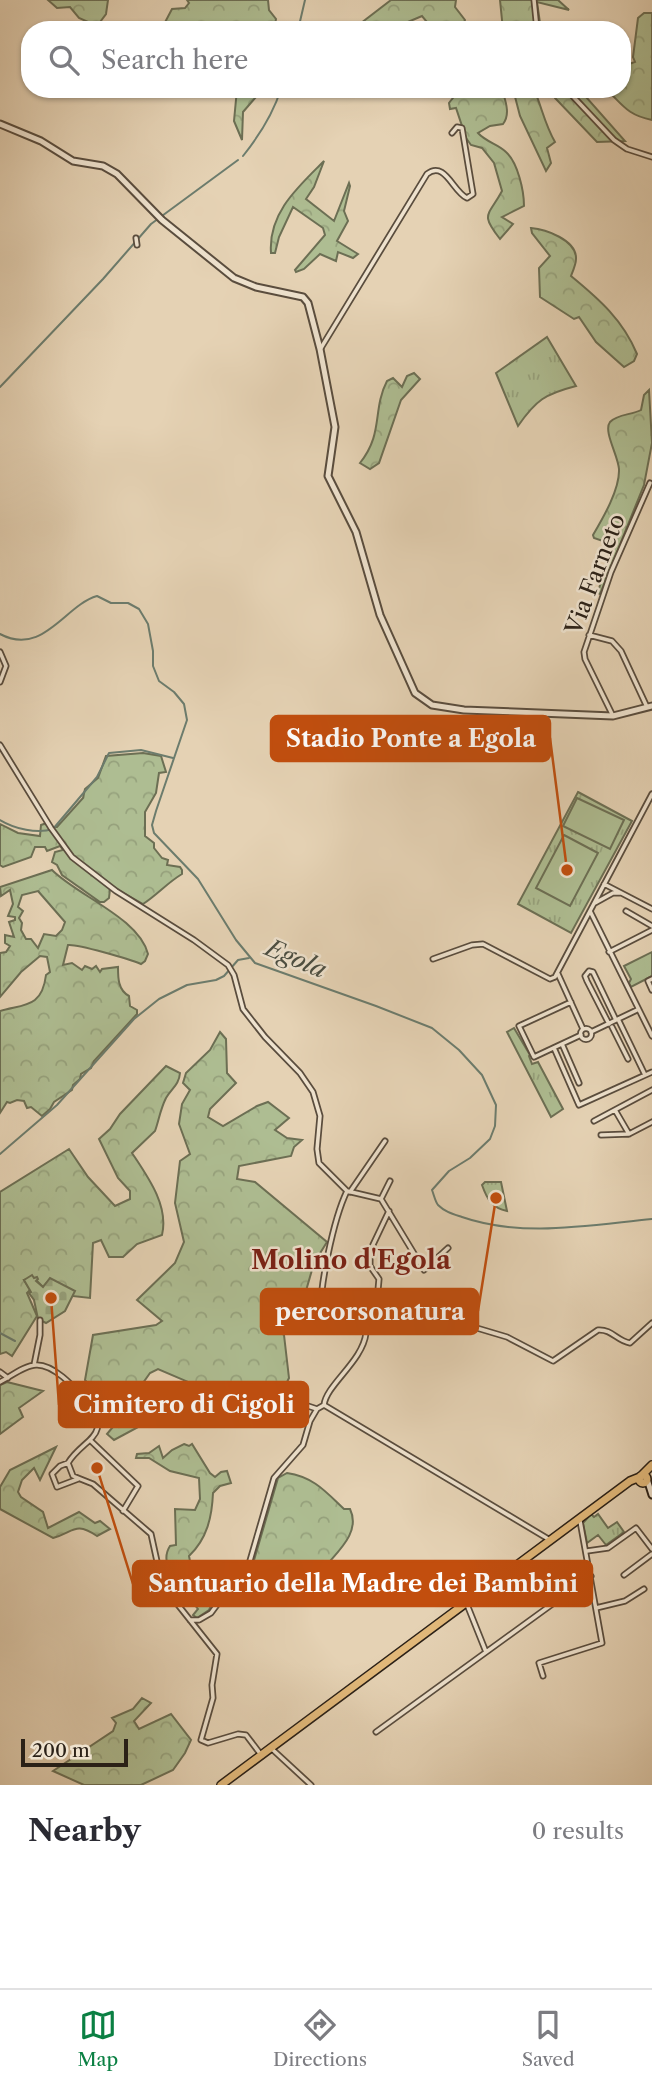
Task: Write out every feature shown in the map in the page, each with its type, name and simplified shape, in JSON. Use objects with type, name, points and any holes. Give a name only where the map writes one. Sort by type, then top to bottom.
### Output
[{"type":"main road","points":[[225,1784],[579,1518],[634,1478],[643,1479],[651,1466]]},
{"type":"street","points":[[534,0],[536,21]]},
{"type":"street","points":[[574,98],[614,140],[627,149],[652,157]]},
{"type":"street","points":[[0,124],[41,141],[73,161],[103,166],[117,174],[132,186],[160,219],[234,278],[256,287],[303,297],[310,308],[335,427],[328,474],[352,521],[380,615],[413,690],[428,703],[452,709],[613,716],[649,706],[621,651],[612,641],[589,635]]},
{"type":"street","points":[[320,349],[430,170],[443,172],[462,197],[467,198],[473,194],[462,128],[457,127],[452,133]]},
{"type":"street","points":[[136,239],[137,245]]},
{"type":"street","name":"Via Farneto","points":[[613,716],[584,659],[584,652],[611,572],[650,483]]},
{"type":"street","points":[[0,652],[6,666],[0,682]]},
{"type":"street","points":[[0,745],[67,852],[139,907],[194,940],[230,968],[243,1009],[265,1037],[300,1073],[313,1092],[320,1116],[317,1149],[319,1163],[348,1191],[381,1199],[424,1269],[448,1248]]},
{"type":"street","points":[[433,958],[482,944],[550,979],[558,974],[652,794]]},
{"type":"street","points":[[604,884],[652,909]]},
{"type":"street","points":[[594,904],[613,893],[622,893]]},
{"type":"street","points":[[590,911],[652,1036]]},
{"type":"street","points":[[609,952],[652,928],[626,911]]},
{"type":"street","points":[[628,1059],[587,981],[585,976],[589,971],[593,972],[645,1075]]},
{"type":"street","points":[[558,974],[571,1002],[583,1029],[581,1035],[534,1057],[519,1026],[571,1002]]},
{"type":"street","points":[[652,979],[648,981],[652,990]]},
{"type":"street","points":[[581,1035],[587,1039],[592,1032],[638,1010]]},
{"type":"street","points":[[583,1029],[592,1032]]},
{"type":"street","points":[[622,1046],[629,1042]]},
{"type":"street","points":[[562,1044],[579,1083]]},
{"type":"street","points":[[554,1048],[579,1105],[652,1072]]},
{"type":"street","points":[[564,1072],[572,1068]]},
{"type":"street","points":[[594,1121],[652,1090]]},
{"type":"street","points":[[615,1110],[629,1134]]},
{"type":"street","points":[[601,1135],[629,1134],[652,1122]]},
{"type":"street","points":[[366,1332],[361,1328],[328,1326],[321,1320],[322,1298],[337,1214],[348,1191],[386,1141]]},
{"type":"street","points":[[381,1199],[390,1181]]},
{"type":"street","points":[[375,1324],[379,1279],[370,1266],[370,1251],[389,1212]]},
{"type":"street","points":[[34,1365],[40,1320]]},
{"type":"street","points":[[324,1405],[325,1397],[347,1372],[365,1339],[366,1332],[375,1324],[450,1320],[507,1337],[553,1361],[598,1330],[607,1330],[622,1341],[630,1343],[652,1324]]},
{"type":"street","points":[[0,1382],[34,1365],[59,1374],[85,1399],[99,1422],[91,1441],[52,1474],[57,1487],[78,1479]]},
{"type":"street","points":[[0,1372],[8,1378]]},
{"type":"street","points":[[272,1394],[317,1409]]},
{"type":"street","points":[[190,1620],[199,1620],[211,1613],[221,1598],[247,1571],[274,1478],[303,1445],[310,1421],[317,1409],[324,1405]]},
{"type":"street","points":[[324,1405],[550,1540]]},
{"type":"street","points":[[91,1441],[136,1483],[137,1490],[125,1504],[123,1511]]},
{"type":"street","points":[[68,1463],[71,1474],[102,1490],[151,1534],[167,1591],[217,1654],[212,1685],[213,1698],[201,1740],[208,1743],[237,1734],[247,1735],[262,1756]]},
{"type":"street","points":[[643,1479],[651,1492]]},
{"type":"street","points":[[543,1676],[539,1663],[602,1643],[579,1518]]},
{"type":"street","points":[[587,1551],[608,1548],[636,1528],[652,1552],[624,1575]]},
{"type":"street","points":[[376,1732],[591,1576]]},
{"type":"street","points":[[596,1608],[625,1601],[643,1589]]},
{"type":"street","points":[[466,1602],[486,1652]]},
{"type":"street","points":[[272,1749],[311,1785]]},
{"type":"green space","points":[[48,0],[108,0],[106,14],[101,21],[79,18],[70,7],[57,8]]},
{"type":"green space","points":[[187,0],[268,0],[269,10],[276,21],[166,21],[172,9],[185,8],[189,3]]},
{"type":"green space","points":[[391,0],[456,0],[455,7],[465,20],[426,21],[422,16],[410,21],[364,21]]},
{"type":"green space","points":[[500,0],[558,0],[569,10],[537,2],[540,21],[502,21]]},
{"type":"green space","points":[[644,13],[652,13],[652,120],[631,112],[614,98],[631,98],[631,63],[635,62],[633,57],[638,18]]},
{"type":"green space","points":[[236,98],[255,98],[243,112],[242,140],[234,121]]},
{"type":"green space","points":[[453,98],[505,98],[507,111],[503,124],[490,126],[478,133],[503,149],[510,157],[521,185],[524,206],[502,217],[513,224],[500,239],[488,219],[502,191],[494,163],[482,148],[471,145],[456,108],[450,109],[449,103]]},
{"type":"green space","points":[[515,98],[537,98],[555,142],[547,148],[551,163],[546,171],[520,116]]},
{"type":"green space","points":[[555,98],[587,98],[625,141],[597,142]]},
{"type":"green space","points":[[324,161],[306,199],[334,221],[349,183],[344,211],[348,221],[337,241],[358,254],[353,258],[338,252],[336,261],[320,254],[304,269],[296,272],[325,235],[323,228],[293,207],[279,237],[275,253],[271,253],[274,225],[287,202]]},
{"type":"green space","points":[[531,228],[552,233],[571,246],[576,259],[571,276],[617,320],[637,354],[634,361],[624,367],[596,342],[579,317],[574,319],[540,297],[539,268],[550,256]]},
{"type":"green space","points":[[547,337],[576,386],[542,399],[518,426],[496,373]]},
{"type":"green space","points":[[414,373],[420,379],[401,400],[379,463],[370,469],[360,463],[372,442],[387,381],[393,378],[402,387],[407,376]]},
{"type":"green space","points":[[649,390],[652,443],[644,485],[600,594],[598,593],[608,556],[603,541],[593,535],[606,512],[619,477],[608,426],[617,417],[641,410],[644,395]]},
{"type":"green space","points":[[143,753],[161,756],[166,772],[159,773],[156,793],[145,812],[145,836],[154,843],[154,848],[162,858],[168,860],[167,865],[180,867],[182,870],[182,874],[153,897],[143,904],[118,890],[110,889],[109,898],[100,902],[62,875],[57,865],[52,862],[55,852],[63,850],[60,846],[47,851],[45,847],[35,847],[31,857],[3,867],[0,865],[0,824],[18,833],[40,836],[41,825],[49,822],[53,827],[57,827],[83,798],[85,789],[98,778],[106,756]]},
{"type":"green space","points":[[578,792],[632,821],[571,933],[518,904]]},
{"type":"green space","points":[[577,798],[624,820],[610,849],[563,826]]},
{"type":"green space","points":[[564,835],[598,853],[570,906],[536,888]]},
{"type":"green space","points":[[52,870],[121,918],[142,941],[148,954],[141,964],[92,949],[68,945],[63,965],[72,963],[82,970],[85,966],[92,969],[96,966],[100,972],[102,969],[118,967],[121,987],[129,996],[130,1006],[137,1010],[137,1014],[94,1061],[91,1068],[81,1074],[72,1090],[54,1102],[42,1116],[31,1107],[27,1108],[24,1101],[17,1100],[7,1102],[0,1113],[0,1011],[36,999],[44,986],[46,975],[50,972],[47,957],[40,956],[21,972],[0,997],[0,953],[6,952],[10,946],[5,943],[5,935],[14,937],[9,922],[15,920],[15,917],[8,916],[13,904],[10,890],[1,896],[0,887]],"holes":[[[38,891],[65,922],[56,936],[44,934],[38,948],[31,939],[26,939],[21,930],[22,923],[19,918],[23,911],[18,907],[22,895]]]},
{"type":"green space","points":[[652,952],[652,976],[631,987],[631,979],[624,966]]},
{"type":"green space","points":[[514,1028],[530,1055],[532,1064],[538,1062],[563,1109],[551,1117],[507,1032]]},
{"type":"green space","points":[[220,1032],[226,1039],[227,1073],[236,1083],[210,1109],[208,1117],[223,1126],[268,1102],[289,1118],[275,1130],[287,1138],[302,1140],[294,1147],[291,1156],[239,1166],[237,1179],[255,1182],[327,1242],[314,1263],[303,1301],[282,1304],[275,1330],[284,1335],[289,1378],[270,1417],[158,1369],[150,1373],[143,1383],[155,1418],[114,1440],[107,1434],[118,1421],[85,1380],[93,1335],[156,1325],[162,1321],[137,1300],[175,1263],[184,1242],[175,1203],[180,1161],[190,1154],[179,1124],[182,1104],[190,1090],[183,1083],[186,1073],[210,1050]]},
{"type":"green space","points":[[166,1066],[180,1073],[178,1081],[166,1098],[155,1131],[132,1153],[156,1192],[163,1213],[162,1235],[137,1244],[123,1257],[109,1257],[101,1240],[93,1243],[90,1298],[72,1296],[74,1291],[50,1279],[43,1287],[34,1278],[24,1280],[30,1290],[27,1293],[37,1316],[12,1356],[6,1352],[0,1354],[0,1192],[69,1149],[88,1177],[115,1206],[130,1199],[130,1191],[118,1178],[99,1139]]},
{"type":"green space","points":[[485,1182],[501,1182],[507,1211],[497,1208],[491,1202],[482,1185]]},
{"type":"green space","points":[[32,1275],[37,1277],[36,1281],[43,1287],[50,1278],[75,1291],[65,1311],[46,1323],[38,1319],[34,1300],[24,1280]]},
{"type":"green space","points":[[7,1382],[43,1391],[19,1408],[23,1417],[0,1434],[0,1385]]},
{"type":"green space","points":[[184,1444],[192,1444],[215,1477],[227,1471],[231,1483],[220,1486],[213,1493],[207,1527],[189,1556],[192,1571],[214,1600],[209,1610],[197,1618],[193,1615],[198,1609],[174,1579],[167,1562],[167,1554],[170,1546],[176,1545],[175,1509],[195,1510],[200,1499],[199,1478],[170,1471],[149,1458],[136,1458],[137,1454],[149,1453],[159,1446],[163,1458]]},
{"type":"green space","points":[[56,1447],[40,1480],[34,1468],[22,1480],[18,1492],[21,1497],[43,1512],[48,1528],[79,1512],[95,1523],[100,1521],[110,1529],[97,1536],[79,1528],[53,1538],[0,1509],[0,1487],[10,1470]]},
{"type":"green space","points":[[287,1473],[305,1478],[319,1486],[344,1509],[350,1509],[353,1517],[353,1526],[342,1548],[301,1599],[262,1569],[256,1578],[247,1576],[278,1478]]},
{"type":"green space","points":[[591,1514],[594,1517],[598,1514],[608,1528],[617,1522],[624,1532],[606,1545],[598,1535],[587,1543],[583,1523]]},
{"type":"green space","points":[[142,1698],[151,1703],[134,1721],[139,1729],[171,1714],[191,1740],[173,1770],[141,1785],[84,1785],[53,1771],[113,1731],[116,1723],[112,1718],[133,1709]]},
{"type":"waterway","points":[[300,21],[305,0]]},
{"type":"waterway","points":[[243,156],[255,141],[278,98]]},
{"type":"waterway","points":[[0,387],[103,279],[151,224],[238,160]]},
{"type":"waterway","name":"Egola","points":[[0,634],[15,639],[29,639],[53,627],[85,601],[97,596],[111,603],[128,603],[139,609],[148,624],[153,666],[159,681],[184,704],[187,720],[156,811],[152,825],[154,833],[198,879],[236,940],[255,963],[432,1028],[459,1050],[482,1075],[496,1105],[495,1126],[490,1139],[470,1158],[449,1171],[432,1190],[438,1205],[452,1214],[508,1227],[580,1227],[652,1219]]},
{"type":"waterway","points":[[0,820],[26,830],[53,829],[97,777],[109,753],[141,750],[173,758]]},
{"type":"waterway","points":[[0,1154],[57,1105],[134,1019],[159,999],[187,985],[216,980],[224,976],[238,960],[249,958]]},
{"type":"waterway","points":[[0,1333],[15,1341]]},
{"type":"place","name":"Stadio Ponte a Egola","points":[[567,870]]},
{"type":"place","name":"percorsonatura","points":[[496,1198]]},
{"type":"place","name":"Cimitero di Cigoli","points":[[51,1298]]},
{"type":"place","name":"Santuario della Madre dei Bambini","points":[[97,1468]]},
{"type":"district","name":"Molino d'Egola","points":[[351,1260]]}]
